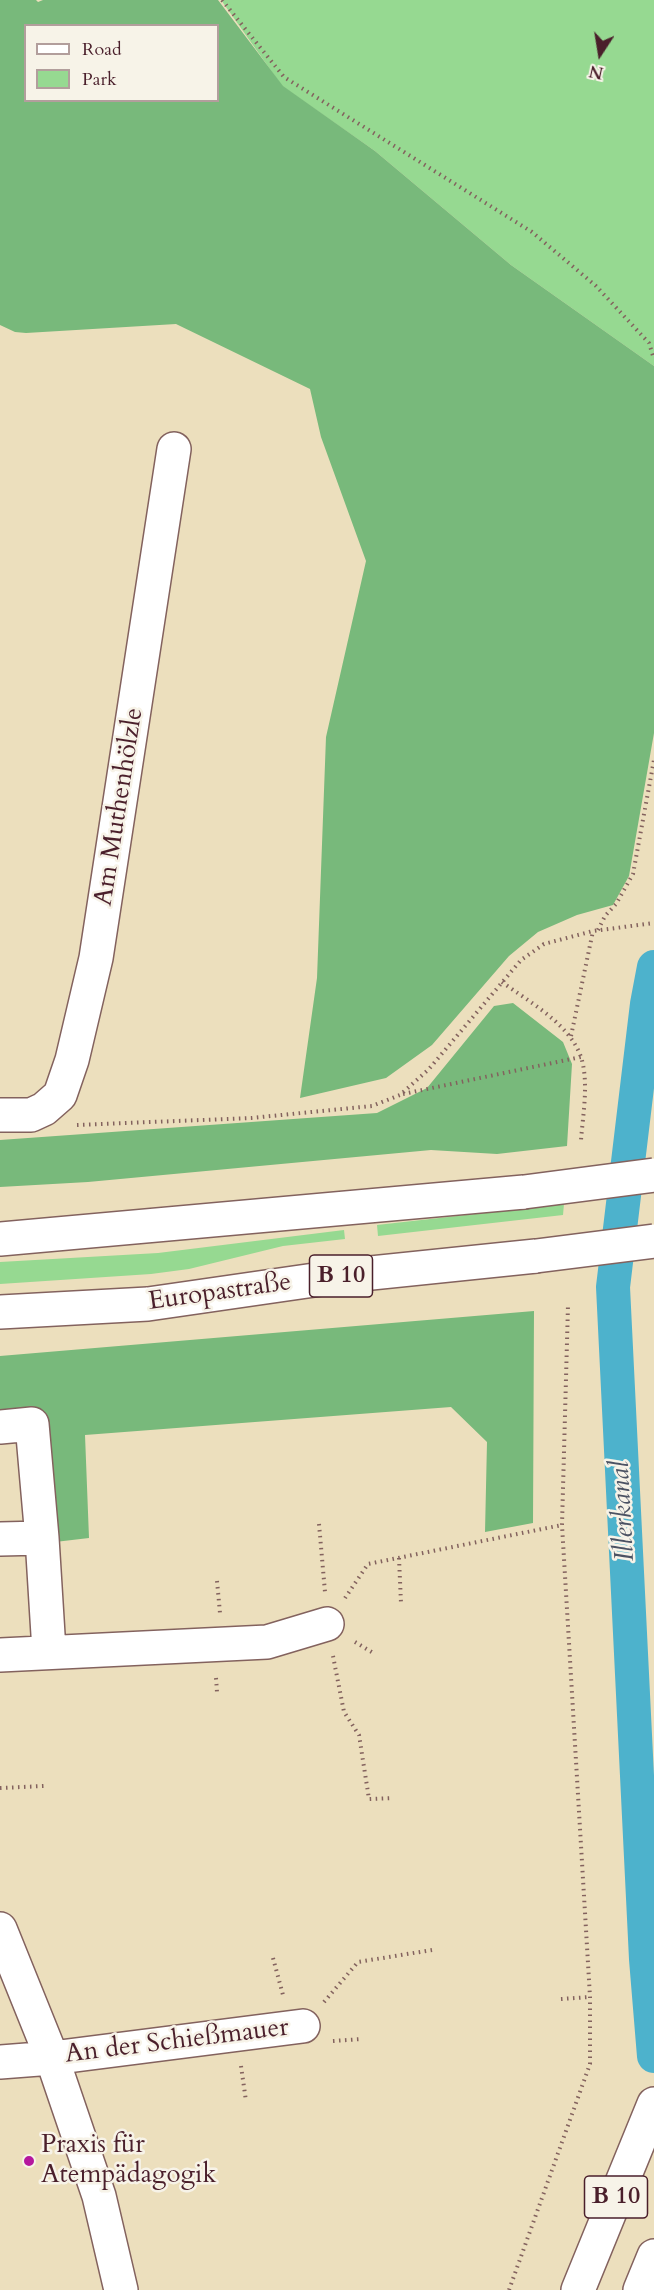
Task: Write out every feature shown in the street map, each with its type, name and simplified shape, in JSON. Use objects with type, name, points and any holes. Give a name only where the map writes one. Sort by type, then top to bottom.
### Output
[{"type":"main road","name":"Am Muthenhölzle","points":[[0,1115],[31,1115],[44,1109],[60,1095],[72,1060],[98,946],[174,449]]},
{"type":"main road","points":[[0,1239],[524,1192],[654,1174]]},
{"type":"main road","name":"Europastraße","points":[[0,1312],[148,1304],[342,1276],[654,1241]]},
{"type":"main road","points":[[0,1426],[32,1424],[49,1651]]},
{"type":"main road","points":[[0,1539],[42,1538]]},
{"type":"main road","points":[[0,1655],[267,1642],[327,1624]]},
{"type":"main road","name":"An der Schießmauer","points":[[0,1929],[52,2058],[99,2196],[121,2290]]},
{"type":"main road","name":"An der Schießmauer","points":[[52,2058],[303,2026]]},
{"type":"main road","points":[[0,2062],[52,2058]]},
{"type":"main road","name":"B 10","points":[[578,2290],[654,2104]]},
{"type":"main road","points":[[640,2290],[654,2256]]},
{"type":"path","points":[[222,0],[284,77],[532,232],[596,285],[649,343],[654,359]]},
{"type":"path","points":[[571,1037],[595,931],[616,904],[633,874],[654,760]]},
{"type":"path","points":[[400,1095],[429,1069],[521,960],[544,944],[595,931],[654,923]]},
{"type":"path","points":[[502,982],[543,1012],[571,1037],[581,1057],[584,1094],[581,1140]]},
{"type":"path","points":[[68,1125],[274,1116],[372,1106],[400,1095],[581,1057]]},
{"type":"path","points":[[509,2290],[590,2064],[590,1997],[562,1525],[568,1305]]},
{"type":"path","points":[[320,1524],[327,1624],[344,1712],[359,1735],[369,1799],[393,1798]]},
{"type":"path","points":[[327,1624],[368,1564],[562,1525]]},
{"type":"path","points":[[399,1558],[401,1603]]},
{"type":"path","points":[[0,1788],[44,1786]]},
{"type":"path","points":[[303,2026],[358,1962],[432,1950]]},
{"type":"path","points":[[561,1999],[590,1997]]},
{"type":"green space","points":[[0,0],[36,0],[38,2],[43,0],[218,0],[283,86],[375,151],[511,265],[654,366],[654,733],[629,876],[613,905],[577,915],[538,932],[509,956],[432,1045],[386,1078],[300,1098],[317,978],[326,737],[366,561],[321,437],[310,389],[176,324],[15,332],[0,325]]},
{"type":"green space","points":[[221,0],[654,0],[654,366],[511,265],[375,151],[282,86]]},
{"type":"green space","points":[[513,1003],[563,1042],[572,1064],[567,1146],[497,1154],[431,1150],[88,1182],[0,1187],[0,1140],[377,1113],[427,1088],[494,1006]]},
{"type":"green space","points":[[564,1204],[563,1215],[378,1236],[377,1225]]},
{"type":"green space","points":[[344,1230],[345,1239],[283,1246],[189,1269],[151,1274],[0,1284],[0,1262],[158,1253]]},
{"type":"green space","points":[[534,1311],[533,1523],[485,1532],[487,1442],[451,1407],[85,1435],[89,1538],[38,1544],[24,1434],[0,1436],[0,1356]]},
{"type":"waterway","name":"Illerkanal","points":[[654,967],[647,1004],[613,1287],[646,1959],[654,2056]]},
{"type":"place","name":"Praxis für Atempädagogik","points":[[29,2161]]}]
